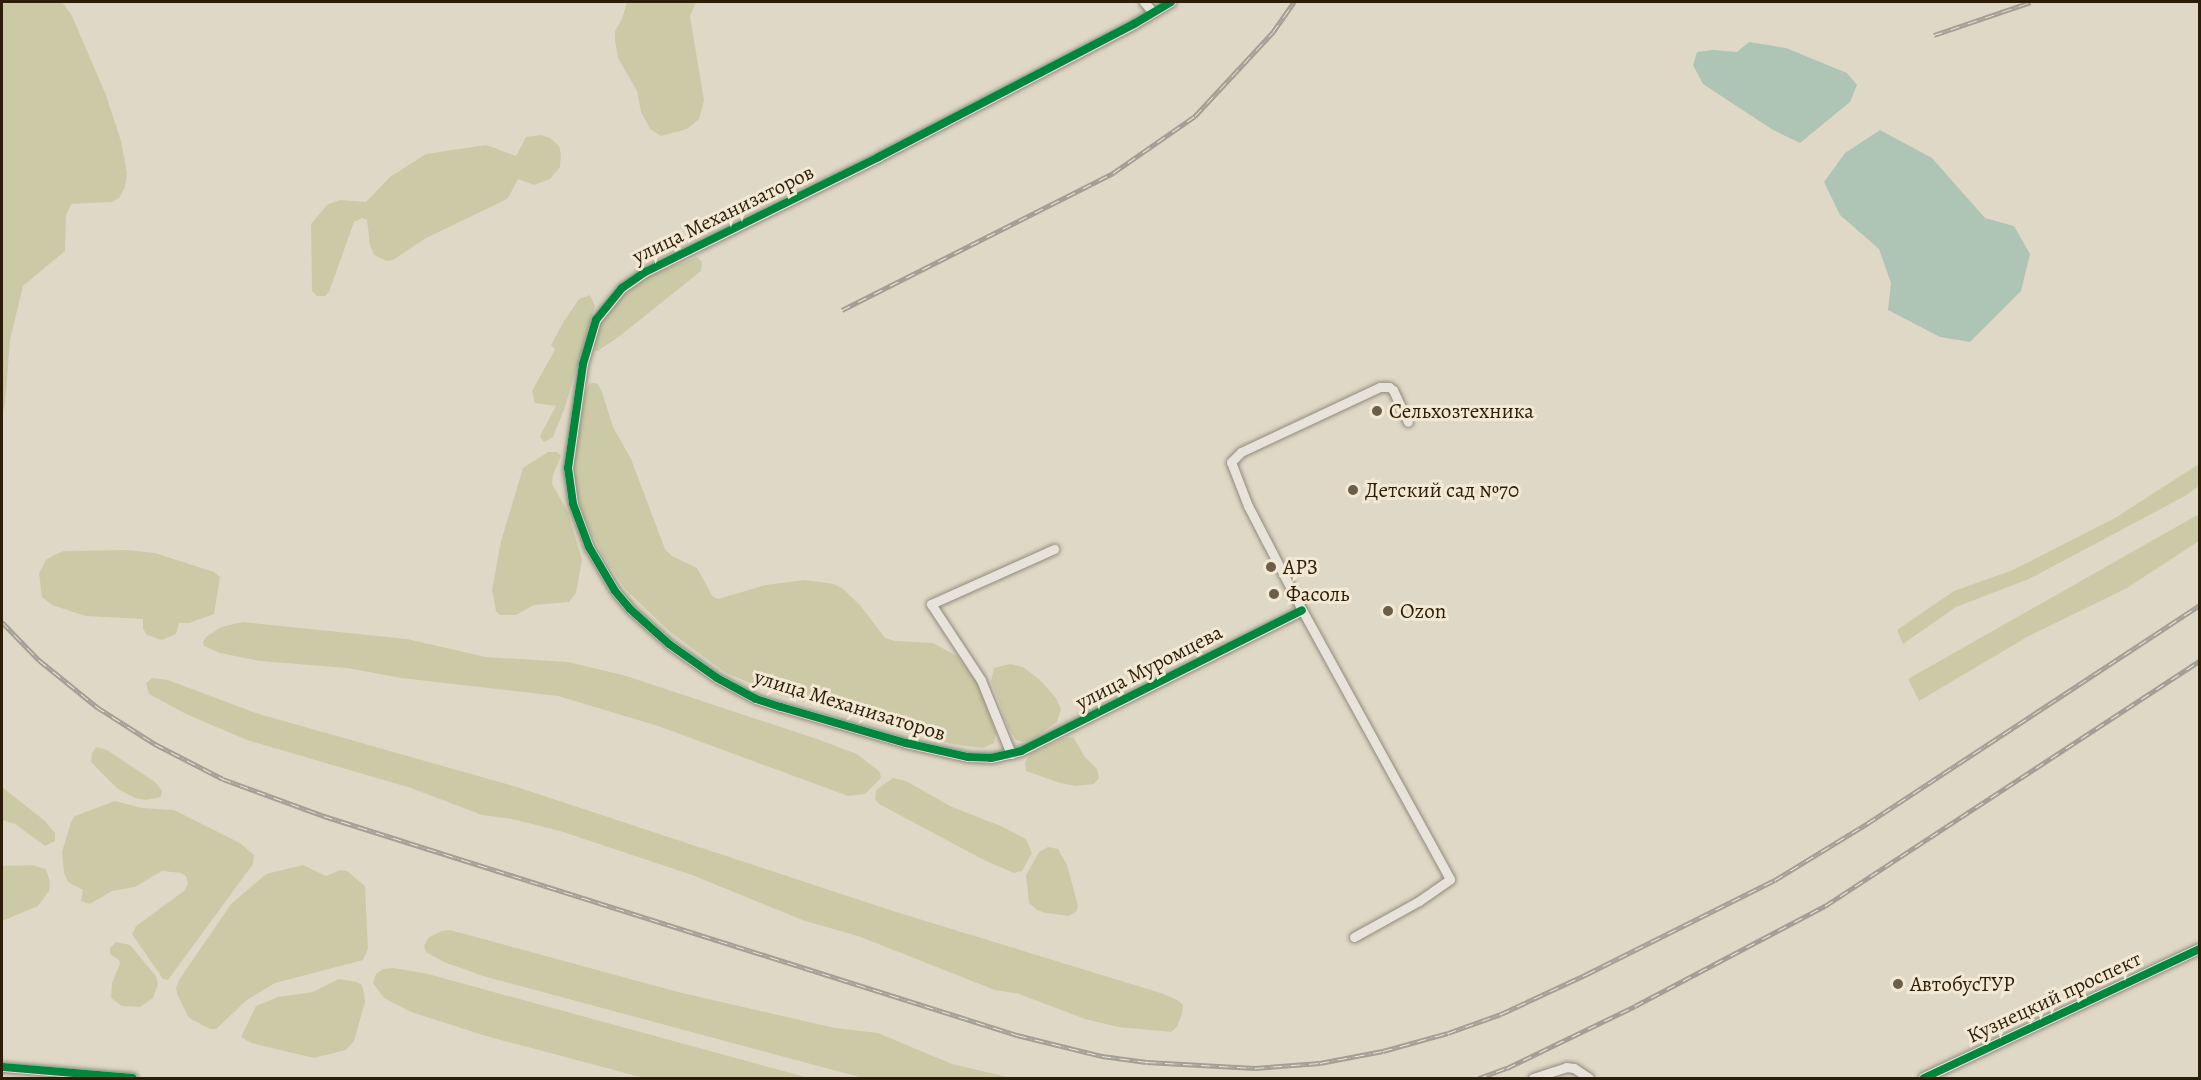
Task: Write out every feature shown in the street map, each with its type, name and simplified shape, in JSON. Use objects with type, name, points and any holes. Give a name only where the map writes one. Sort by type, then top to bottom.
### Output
[{"type":"street","points":[[1144,2],[1153,12]]},
{"type":"street","name":"улица Механизаторов","points":[[1011,754],[980,758],[946,753],[756,699],[703,669],[651,628],[630,609],[600,569],[573,504],[568,468],[581,374],[596,320],[610,300],[633,279],[879,157],[1171,2]]},
{"type":"street","points":[[1354,937],[1419,902],[1450,879],[1302,610],[1248,506],[1231,462],[1241,452],[1380,387],[1389,387],[1393,390],[1408,422]]},
{"type":"street","points":[[1011,754],[981,680],[931,604],[1054,549]]},
{"type":"street","name":"улица Муромцева","points":[[1011,754],[1302,610]]},
{"type":"street","name":"Кузнецкий проспект","points":[[1924,1078],[2199,949]]},
{"type":"street","points":[[2,1067],[133,1078]]},
{"type":"street","points":[[1533,1078],[1566,1067],[1574,1068],[1589,1078]]},
{"type":"shaded area","points":[[2,2],[62,2],[72,16],[106,95],[121,141],[127,173],[125,187],[120,197],[112,202],[71,204],[66,215],[65,251],[23,286],[10,340],[5,404],[2,415]]},
{"type":"shaded area","points":[[627,2],[696,2],[690,16],[704,100],[699,119],[687,129],[661,136],[650,129],[641,112],[637,91],[618,58],[615,40],[615,31],[622,19]]},
{"type":"shaded area","points":[[1749,42],[1786,48],[1847,73],[1857,85],[1850,102],[1800,143],[1773,130],[1703,84],[1693,65],[1697,52],[1713,50],[1737,52]]},
{"type":"shaded area","points":[[1880,130],[1932,158],[1985,218],[2014,226],[2030,254],[2021,291],[1970,342],[1940,337],[1888,310],[1891,283],[1879,249],[1840,215],[1824,182],[1845,153]]},
{"type":"shaded area","points":[[541,135],[550,138],[559,146],[561,154],[560,167],[550,179],[534,185],[518,179],[508,198],[426,238],[393,260],[387,261],[374,255],[370,245],[367,220],[362,218],[354,222],[329,292],[325,296],[317,296],[312,291],[311,224],[327,205],[340,200],[366,202],[390,177],[426,154],[486,145],[516,156],[526,137]]},
{"type":"shaded area","points":[[697,257],[702,262],[701,271],[621,335],[598,351],[594,350],[593,342],[600,324],[620,297],[651,275]]},
{"type":"shaded area","points":[[590,295],[595,306],[564,410],[553,437],[544,442],[540,437],[556,406],[535,403],[532,391],[555,349],[551,345],[564,321],[579,299]]},
{"type":"shaded area","points":[[589,384],[598,384],[602,392],[613,427],[631,459],[665,549],[672,556],[697,568],[713,597],[718,599],[766,585],[805,580],[834,584],[842,588],[860,605],[885,638],[895,641],[933,643],[957,656],[979,685],[996,732],[994,743],[983,748],[952,744],[777,694],[726,673],[669,631],[625,589],[602,554],[584,517],[577,494],[573,466],[585,394]]},
{"type":"shaded area","points":[[548,452],[557,452],[561,456],[553,475],[552,484],[568,512],[582,560],[576,593],[569,602],[534,605],[516,615],[500,615],[496,611],[492,590],[501,541],[523,468]]},
{"type":"shaded area","points":[[2199,464],[2199,486],[2185,496],[2029,579],[1956,607],[1903,644],[1897,630],[1954,591],[2013,570],[2115,518]]},
{"type":"shaded area","points":[[2199,514],[2199,541],[2127,588],[2027,637],[1919,701],[1908,679]]},
{"type":"shaded area","points":[[126,550],[155,553],[214,572],[220,577],[214,614],[189,623],[179,623],[176,634],[162,640],[147,635],[143,629],[143,619],[86,616],[52,605],[42,597],[39,573],[46,560],[54,555],[64,551]]},
{"type":"shaded area","points":[[243,622],[407,639],[486,657],[568,662],[623,675],[857,754],[880,772],[881,778],[865,794],[848,796],[658,726],[558,696],[401,678],[347,668],[260,661],[220,653],[204,646],[203,642],[206,637],[221,627]]},
{"type":"shaded area","points":[[1010,664],[1023,667],[1040,680],[1056,698],[1061,709],[1057,722],[1037,736],[1023,742],[1016,740],[1009,729],[991,681],[994,668]]},
{"type":"shaded area","points":[[152,678],[168,680],[259,714],[517,787],[893,911],[1164,994],[1183,1005],[1182,1014],[1177,1027],[1171,1032],[1118,1027],[1085,1019],[1019,994],[995,990],[858,936],[805,921],[692,875],[560,831],[512,819],[482,815],[411,788],[247,740],[186,714],[149,694],[146,683]]},
{"type":"shaded area","points":[[1067,737],[1074,738],[1084,756],[1097,769],[1099,778],[1094,784],[1076,786],[1060,783],[1026,771],[1025,763],[1030,754]]},
{"type":"shaded area","points":[[96,747],[107,750],[155,782],[162,791],[161,797],[146,800],[135,798],[118,789],[91,762],[92,753]]},
{"type":"shaded area","points":[[893,778],[906,781],[952,807],[1001,826],[1026,839],[1032,853],[1022,871],[1014,873],[984,860],[879,804],[875,799],[876,790]]},
{"type":"shaded area","points":[[2,787],[45,821],[55,833],[55,841],[45,846],[15,824],[2,820]]},
{"type":"shaded area","points":[[115,801],[142,808],[174,810],[240,843],[254,855],[253,864],[168,980],[163,979],[132,934],[136,926],[184,891],[188,884],[186,876],[181,873],[162,871],[135,887],[112,891],[90,904],[81,901],[83,890],[68,882],[64,873],[62,852],[75,816]]},
{"type":"shaded area","points":[[1048,847],[1058,849],[1067,865],[1078,906],[1077,911],[1069,916],[1046,913],[1037,910],[1029,903],[1026,875],[1039,852]]},
{"type":"shaded area","points":[[32,865],[46,869],[50,882],[49,891],[38,906],[2,921],[2,866]]},
{"type":"shaded area","points":[[303,865],[326,876],[340,870],[347,871],[365,886],[368,949],[363,960],[275,983],[247,1000],[216,1029],[210,1029],[189,1018],[176,988],[179,980],[231,904],[266,874]]},
{"type":"shaded area","points":[[450,930],[678,992],[835,1028],[878,1033],[952,1064],[1012,1078],[863,1078],[483,976],[444,962],[426,952],[424,946],[428,938],[441,931]]},
{"type":"shaded area","points":[[116,942],[130,945],[156,976],[158,984],[153,998],[140,1007],[122,1006],[111,998],[112,983],[120,964],[119,960],[110,954],[110,948]]},
{"type":"shaded area","points":[[394,968],[428,974],[809,1078],[644,1078],[486,1036],[411,1012],[384,998],[373,983],[376,974],[383,969]]},
{"type":"shaded area","points":[[339,979],[362,985],[365,1002],[354,1041],[346,1050],[314,1058],[251,1043],[241,1037],[256,1006],[278,997],[313,992]]},
{"type":"railway","points":[[842,310],[1113,173],[1195,116],[1273,32],[1294,2]]},
{"type":"railway","points":[[1934,35],[2031,2]]},
{"type":"railway","points":[[2,622],[39,660],[97,707],[155,744],[223,779],[324,816],[1017,1035],[1102,1056],[1147,1062],[1255,1068],[1320,1063],[1383,1051],[1448,1033],[1501,1014],[1587,974],[1775,880],[1868,823],[2200,605]]},
{"type":"railway","points":[[1479,1078],[1507,1068],[1635,1006],[1825,906],[2200,661]]},
{"type":"cycle path","points":[[1171,2],[1134,24],[879,157],[645,272],[622,288],[596,320],[583,364],[568,468],[573,504],[589,547],[615,591],[630,609],[669,644],[717,678],[756,699],[781,707],[906,743],[968,757],[991,758],[1021,751],[1302,610]]},
{"type":"cycle path","points":[[1924,1078],[2200,949]]},
{"type":"cycle path","points":[[2,1067],[133,1078]]},
{"type":"place","name":"Сельхозтехника","points":[[1377,411]]},
{"type":"place","name":"Детский сад №70","points":[[1353,490]]},
{"type":"place","name":"АРЗ","points":[[1271,567]]},
{"type":"place","name":"Фасоль","points":[[1274,594]]},
{"type":"place","name":"Ozon","points":[[1388,611]]},
{"type":"place","name":"АвтобусТУР","points":[[1898,984]]}]
